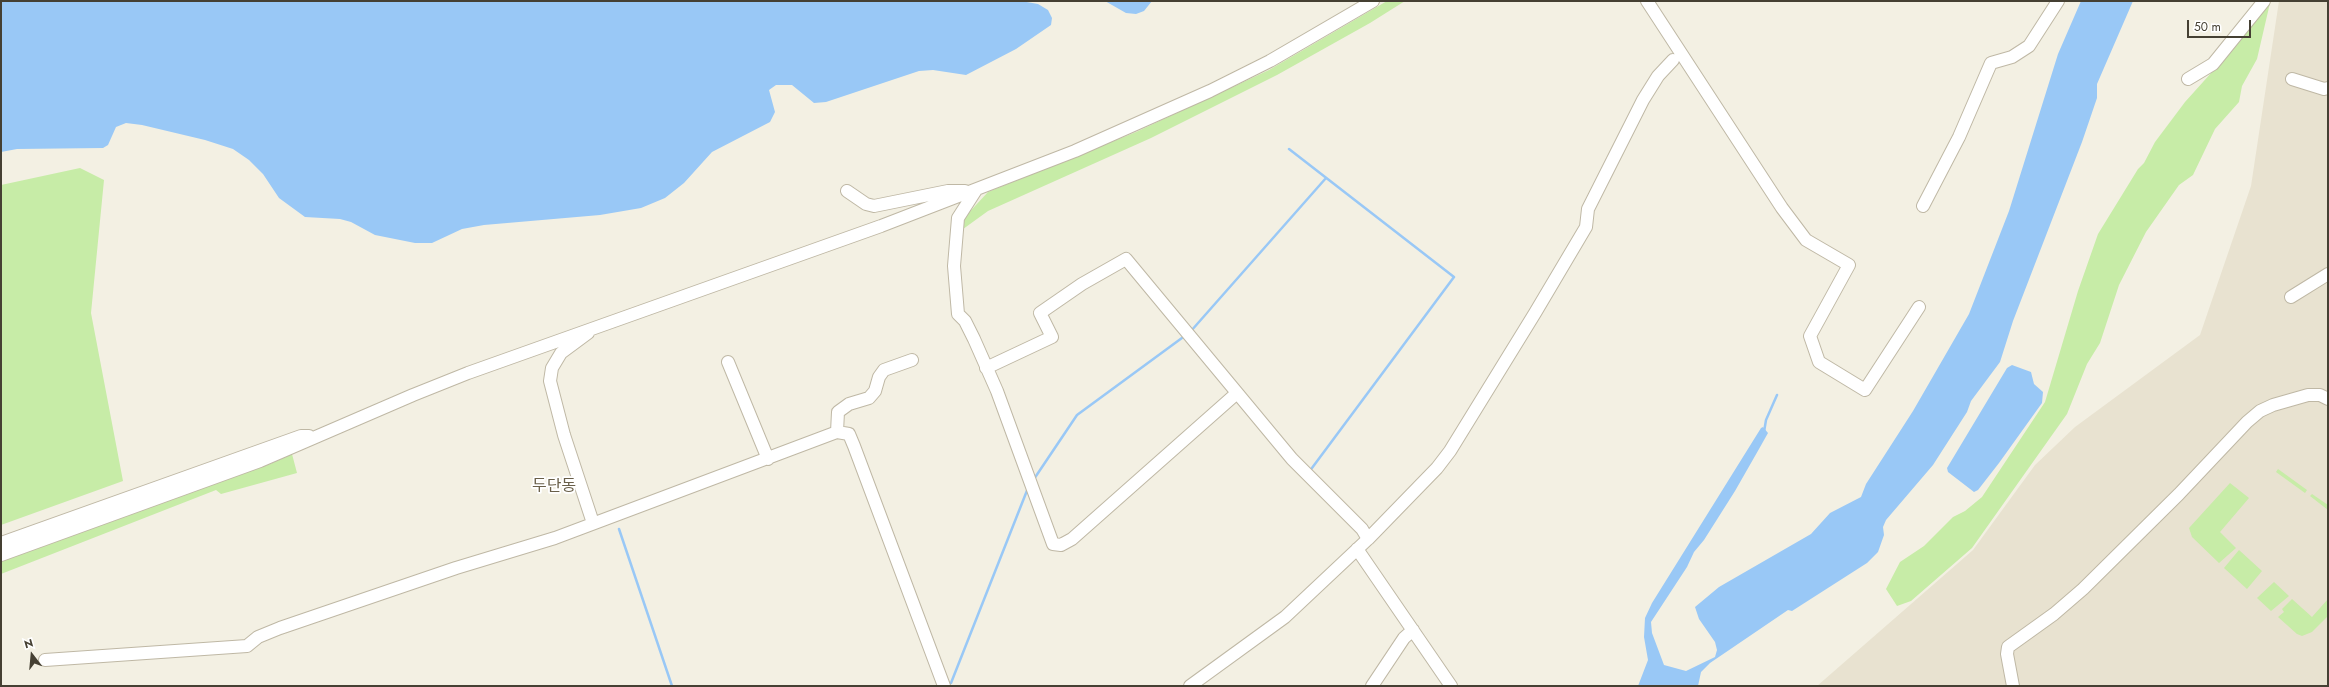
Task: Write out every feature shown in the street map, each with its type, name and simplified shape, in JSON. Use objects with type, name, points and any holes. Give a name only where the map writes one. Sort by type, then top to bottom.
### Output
[{"type":"street","points":[[1,555],[260,461],[413,395],[590,329],[766,268],[976,190],[1118,133],[1210,91],[1270,61],[1373,1]]},
{"type":"street","points":[[1647,1],[1782,208],[1806,240],[1849,265],[1810,336],[1819,362],[1865,390],[1918,307]]},
{"type":"street","points":[[1923,206],[1959,137],[1991,63],[2012,57],[2030,46],[2058,1]]},
{"type":"street","points":[[2188,79],[2214,64],[2264,1]]},
{"type":"street","points":[[1190,686],[1285,617],[1416,492],[1450,451],[1586,227],[1588,209],[1643,100],[1658,76],[1673,60]]},
{"type":"street","points":[[2292,80],[2324,89],[2328,88]]},
{"type":"street","points":[[847,191],[866,204],[874,206],[948,191],[976,190]]},
{"type":"street","points":[[976,190],[958,218],[954,243],[958,314],[965,321],[997,391],[1050,540],[1057,546],[1072,539],[1237,393]]},
{"type":"street","points":[[986,368],[1052,337],[1040,313],[1082,284],[1126,259],[1292,458],[1362,529],[1368,539]]},
{"type":"street","points":[[2291,296],[2328,274]]},
{"type":"street","points":[[590,329],[585,337],[561,353],[552,368],[550,381],[564,435],[593,523]]},
{"type":"street","points":[[837,432],[838,412],[849,404],[869,398],[875,391],[879,377],[884,370],[912,360]]},
{"type":"street","points":[[728,362],[768,459]]},
{"type":"street","points":[[2013,686],[2007,654],[2008,647],[2054,614],[2083,589],[2179,494],[2247,422],[2260,411],[2273,405],[2308,395],[2320,395],[2328,399]]},
{"type":"street","points":[[46,660],[247,646],[258,637],[280,628],[456,568],[555,538],[837,432],[849,434],[944,686]]},
{"type":"street","points":[[1,543],[301,436],[322,434]]},
{"type":"street","points":[[1357,549],[1451,686]]},
{"type":"street","points":[[1372,686],[1404,638],[1413,630]]},
{"type":"shaded area","points":[[2279,1],[2328,1],[2328,686],[1817,686],[1973,550],[2035,465],[2075,427],[2200,335],[2251,186]]},
{"type":"green space","points":[[1387,1],[1405,1],[1370,23],[1277,75],[1151,138],[988,211],[959,232],[963,219],[988,192],[1136,132],[1269,70]]},
{"type":"green space","points":[[2270,3],[2257,59],[2242,86],[2239,102],[2215,129],[2193,175],[2179,185],[2146,232],[2119,285],[2100,343],[2087,364],[2067,414],[1972,548],[1911,601],[1897,606],[1886,589],[1900,562],[1924,546],[1953,517],[1965,511],[1982,497],[2045,402],[2078,291],[2098,234],[2138,169],[2144,163],[2155,142],[2185,102],[2221,62],[2262,6]]},
{"type":"green space","points":[[80,168],[104,180],[91,313],[123,481],[1,525],[1,185]]},
{"type":"green space","points":[[292,454],[297,473],[221,494],[216,490],[1,574],[1,561],[270,464]]},
{"type":"green space","points":[[2278,469],[2307,490],[2305,493],[2276,472]]},
{"type":"green space","points":[[2230,483],[2249,498],[2220,532],[2236,548],[2219,563],[2192,537],[2189,528]]},
{"type":"green space","points":[[2312,494],[2328,505],[2328,510],[2310,496]]},
{"type":"green space","points":[[2239,550],[2262,571],[2247,589],[2224,568]]},
{"type":"green space","points":[[2274,582],[2289,596],[2271,611],[2257,598]]},
{"type":"green space","points":[[2292,599],[2312,617],[2328,599],[2328,616],[2312,632],[2302,636],[2297,634],[2278,617],[2284,612],[2282,609]]},
{"type":"water","points":[[1,1],[1021,1],[1038,4],[1048,10],[1052,18],[1051,25],[1016,49],[966,75],[933,70],[919,71],[826,102],[814,103],[792,85],[776,85],[769,90],[775,112],[770,122],[712,152],[684,183],[665,198],[641,208],[600,215],[484,225],[462,229],[432,243],[415,243],[375,235],[351,222],[340,219],[305,217],[279,198],[263,174],[249,160],[233,149],[205,140],[142,125],[126,123],[116,127],[108,145],[103,148],[17,149],[1,152]]},
{"type":"water","points":[[1105,1],[1152,1],[1144,11],[1136,14],[1126,13]]},
{"type":"water","points":[[2081,1],[2133,1],[2097,84],[2097,98],[2082,142],[2013,321],[2000,362],[1971,401],[1967,412],[1933,465],[1886,520],[1883,527],[1884,535],[1878,552],[1867,563],[1792,611],[1788,610],[1710,663],[1701,672],[1698,686],[1638,686],[1648,660],[1644,637],[1645,618],[1652,603],[1761,428],[1763,427],[1768,433],[1759,449],[1735,491],[1704,540],[1694,552],[1687,567],[1651,622],[1652,633],[1664,665],[1686,671],[1715,657],[1717,650],[1715,642],[1699,619],[1695,607],[1719,587],[1811,534],[1830,513],[1861,497],[1866,484],[1913,411],[1969,314],[2009,211],[2058,54]]},
{"type":"water","points":[[2012,365],[2031,372],[2034,384],[2043,392],[2042,403],[1999,463],[1978,490],[1974,492],[1948,472],[1947,468],[2007,368]]},
{"type":"waterway","points":[[1289,149],[1454,277],[1309,472]]},
{"type":"waterway","points":[[1191,331],[1326,178]]},
{"type":"waterway","points":[[1034,479],[1077,415],[1186,335]]},
{"type":"waterway","points":[[1764,432],[1766,420],[1777,395]]},
{"type":"waterway","points":[[951,683],[1028,488]]},
{"type":"waterway","points":[[619,529],[672,686]]},
{"type":"district","name":"두단동","points":[[554,487]]}]
